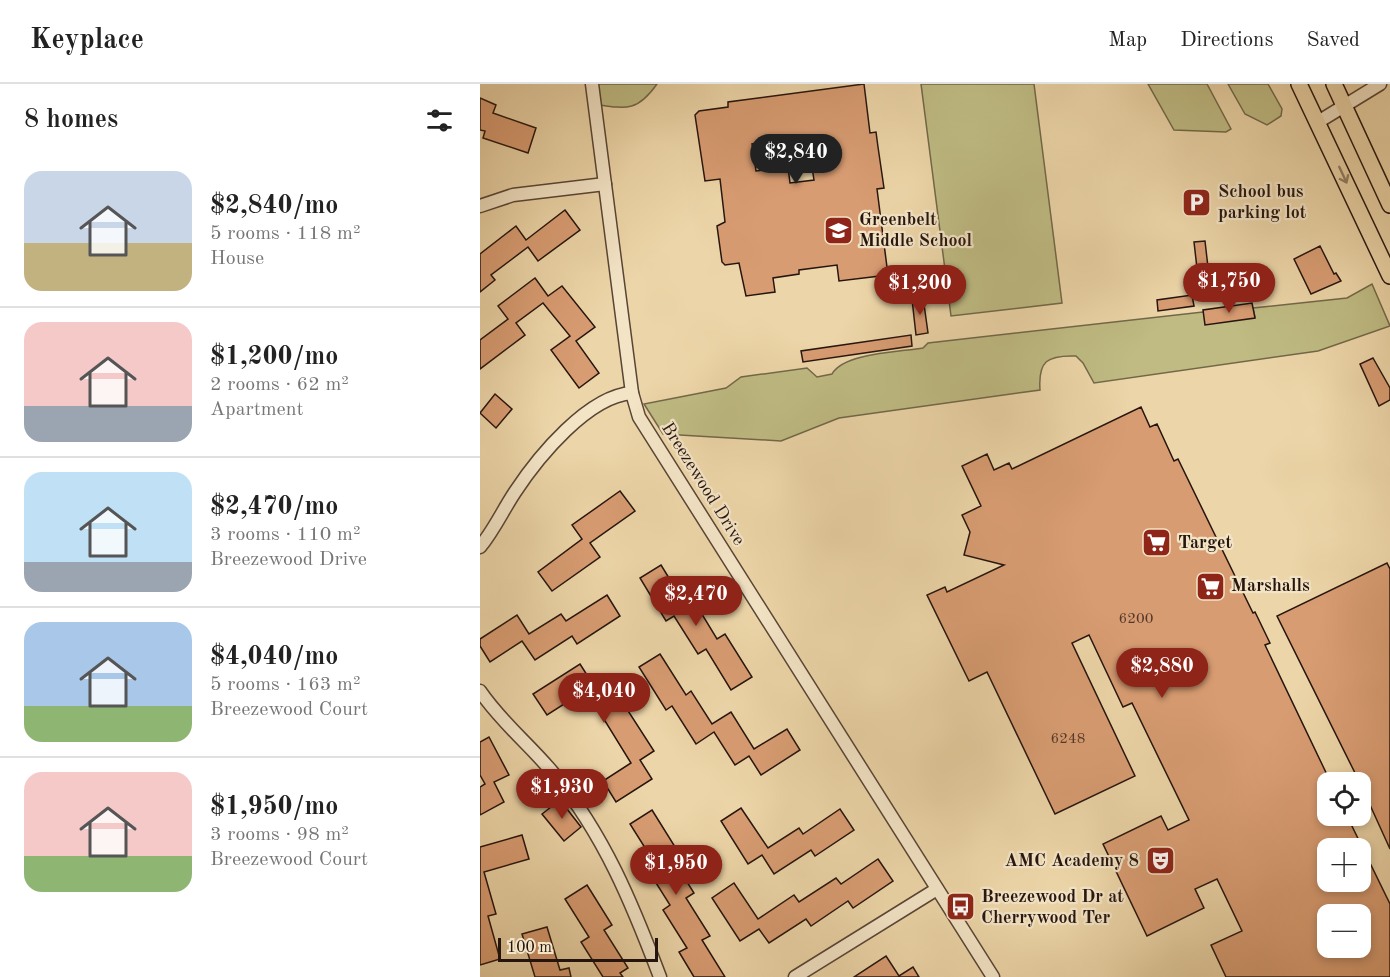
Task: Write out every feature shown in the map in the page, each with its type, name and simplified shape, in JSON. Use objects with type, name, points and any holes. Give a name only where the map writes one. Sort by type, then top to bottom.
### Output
[{"type":"main road","points":[[1299,84],[1390,276]]},
{"type":"main road","points":[[1334,84],[1390,205]]},
{"type":"street","name":"Breezewood Drive","points":[[592,84],[632,393],[639,417],[993,977]]},
{"type":"street","points":[[1318,122],[1380,84]]},
{"type":"street","points":[[480,206],[513,195],[605,184]]},
{"type":"street","points":[[480,547],[521,483],[557,440],[609,398],[632,393]]},
{"type":"street","points":[[480,691],[497,714],[552,772],[596,831],[630,898],[660,977]]},
{"type":"street","points":[[795,977],[937,889]]},
{"type":"shaded area","points":[[592,84],[657,84],[637,104],[615,107],[594,104]]},
{"type":"shaded area","points":[[921,84],[1034,84],[1062,303],[951,316]]},
{"type":"shaded area","points":[[1148,84],[1207,84],[1231,129],[1226,132],[1174,130]]},
{"type":"shaded area","points":[[1228,84],[1268,84],[1282,109],[1281,116],[1267,125],[1245,114]]},
{"type":"shaded area","points":[[1372,284],[1390,326],[1318,351],[1094,383],[1083,363],[1076,356],[1058,357],[1046,362],[1043,366],[1040,390],[839,418],[781,441],[663,434],[644,404],[726,388],[741,377],[807,368],[817,377],[832,374],[838,367],[860,358],[923,348],[928,343],[1203,312],[1255,317],[1253,308],[1347,298]]},
{"type":"building","name":"Greenbelt Middle School","points":[[864,84],[870,133],[876,132],[884,188],[877,189],[888,275],[839,281],[837,265],[799,270],[799,274],[773,278],[775,292],[746,296],[739,263],[725,265],[722,262],[717,226],[725,222],[720,179],[705,181],[695,115],[699,111],[728,107],[728,102]],"holes":[[[807,136],[814,180],[790,183],[788,167],[756,171],[752,144]]]},
{"type":"building","points":[[480,98],[496,105],[493,113],[536,128],[528,153],[483,138],[485,131],[480,130]]},
{"type":"building","points":[[565,210],[580,230],[538,261],[528,247],[491,275],[495,280],[480,292],[480,254],[516,226],[526,240]]},
{"type":"building","points":[[1205,241],[1209,276],[1198,277],[1194,242]]},
{"type":"building","points":[[1320,246],[1334,274],[1336,273],[1341,281],[1311,294],[1294,259]]},
{"type":"building","points":[[535,278],[548,296],[562,286],[595,327],[576,341],[599,373],[579,388],[551,350],[570,336],[543,303],[516,323],[525,335],[480,369],[480,340],[508,319],[498,306]]},
{"type":"building","points":[[1192,295],[1194,306],[1158,311],[1157,300]]},
{"type":"building","points":[[923,297],[928,333],[916,335],[912,299]]},
{"type":"building","points":[[1252,303],[1255,318],[1205,325],[1203,310]]},
{"type":"building","points":[[911,335],[912,346],[803,362],[801,351]]},
{"type":"building","points":[[1373,358],[1390,388],[1390,400],[1379,406],[1360,364]]},
{"type":"building","points":[[495,394],[512,409],[496,428],[480,413]]},
{"type":"building","points":[[1141,407],[1150,427],[1157,424],[1174,461],[1178,459],[1253,613],[1255,612],[1270,643],[1265,645],[1326,772],[1317,772],[1317,826],[1352,826],[1358,838],[1317,838],[1317,892],[1371,892],[1371,865],[1390,904],[1390,977],[1226,977],[1211,945],[1242,931],[1217,879],[1195,889],[1204,908],[1147,936],[1103,844],[1161,816],[1168,830],[1189,820],[1132,703],[1123,707],[1089,635],[1072,643],[1135,776],[1055,814],[987,672],[969,681],[927,595],[945,587],[947,592],[1004,565],[964,555],[970,532],[962,515],[981,506],[962,466],[987,454],[994,470],[1009,463],[1012,469]]},
{"type":"building","points":[[620,491],[635,511],[590,543],[600,557],[552,591],[538,572],[582,539],[572,525]]},
{"type":"building","points":[[1387,563],[1390,569],[1390,849],[1371,807],[1371,772],[1355,772],[1277,616]]},
{"type":"building","points":[[661,565],[686,606],[694,601],[717,639],[725,634],[752,677],[731,690],[706,649],[698,654],[674,616],[666,621],[640,578]]},
{"type":"building","points":[[607,595],[620,616],[577,644],[572,636],[535,660],[522,641],[490,662],[480,646],[480,639],[517,615],[529,634],[561,614],[566,621]]},
{"type":"building","points":[[660,654],[686,695],[691,691],[712,724],[731,712],[754,749],[787,729],[800,750],[761,775],[749,756],[735,765],[714,732],[696,744],[672,706],[666,710],[639,667]]},
{"type":"building","points":[[580,664],[592,683],[605,675],[654,751],[640,760],[652,779],[616,802],[603,781],[631,763],[586,690],[547,715],[533,694]]},
{"type":"building","points":[[489,737],[509,775],[494,782],[504,802],[480,815],[480,787],[485,784],[480,775],[480,742]]},
{"type":"building","points":[[560,800],[581,827],[564,841],[542,814]]},
{"type":"building","points":[[741,808],[768,848],[799,828],[803,834],[840,809],[854,830],[815,856],[811,850],[774,874],[762,855],[748,864],[721,821]]},
{"type":"building","points":[[652,810],[677,850],[670,855],[694,893],[686,898],[710,936],[702,940],[725,977],[694,977],[679,952],[687,948],[663,910],[670,905],[646,867],[654,862],[630,824]]},
{"type":"building","points":[[522,835],[529,859],[484,872],[496,914],[488,916],[500,959],[480,965],[480,847]]},
{"type":"building","points":[[878,859],[893,881],[853,908],[848,901],[811,926],[806,919],[769,943],[759,929],[740,941],[712,898],[734,883],[758,919],[794,895],[799,902],[836,878],[841,884]]},
{"type":"building","points":[[587,885],[612,925],[604,930],[628,968],[620,973],[623,977],[603,977],[581,942],[589,937],[565,899]]},
{"type":"building","points":[[547,927],[560,970],[569,968],[571,977],[535,977],[522,934]]},
{"type":"building","points":[[886,956],[899,976],[913,967],[919,977],[854,977]]},
{"type":"place","name":"School bus parking lot","points":[[1197,202]]},
{"type":"place","name":"Greenbelt Middle School","points":[[838,230]]},
{"type":"place","name":"Target","points":[[1157,543]]},
{"type":"place","name":"Marshalls","points":[[1210,586]]},
{"type":"place","name":"AMC Academy 8","points":[[1160,861]]},
{"type":"place","name":"Breezewood Dr at Cherrywood Ter","points":[[960,907]]}]
